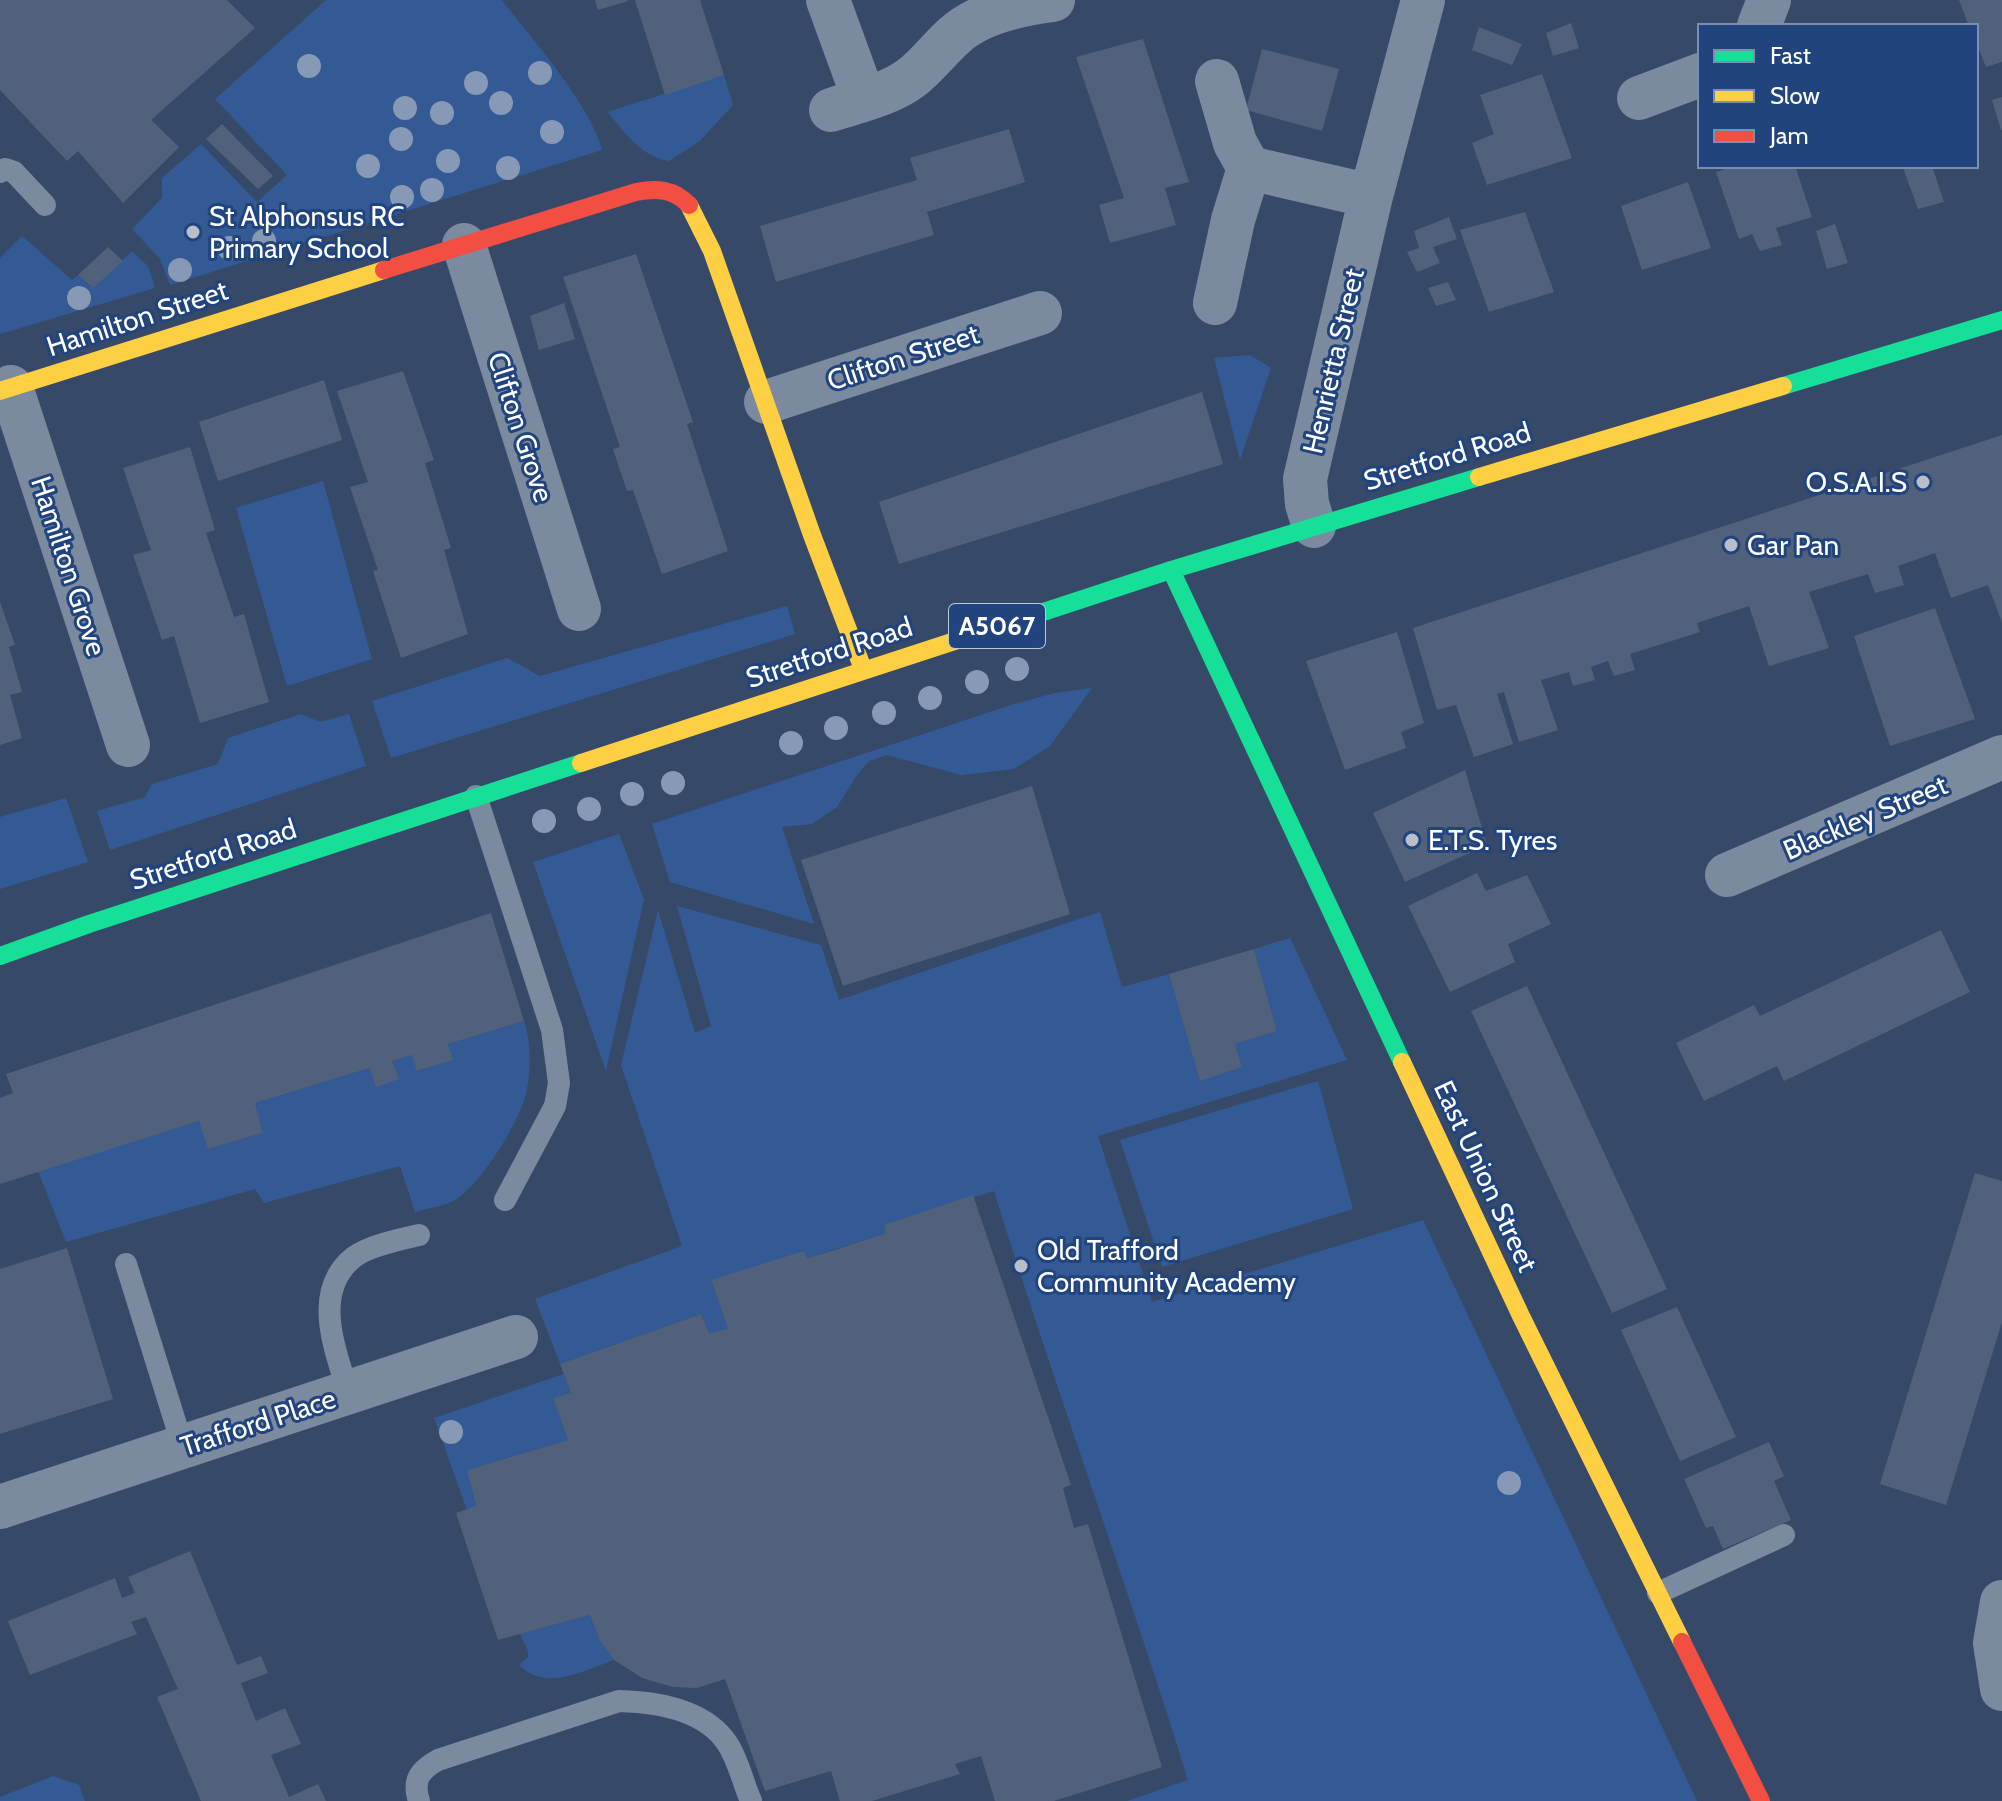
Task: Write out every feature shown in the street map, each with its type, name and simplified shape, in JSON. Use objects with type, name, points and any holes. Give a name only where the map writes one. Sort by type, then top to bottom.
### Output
[{"type":"street","points":[[828,0],[847,104],[896,88],[912,77],[958,32],[982,19],[1008,9],[1053,0]]},
{"type":"street","name":"Henrietta Street","points":[[1314,526],[1307,504],[1305,479],[1371,196],[1423,0]]},
{"type":"street","points":[[1760,24],[1769,0]]},
{"type":"street","points":[[1215,303],[1233,220],[1249,168],[1235,143],[1217,81]]},
{"type":"street","points":[[1639,98],[1695,89]]},
{"type":"street","points":[[1249,168],[1371,196]]},
{"type":"street","name":"Hamilton Street","points":[[6,389],[640,190],[658,189],[684,199],[692,211],[711,253],[766,402]]},
{"type":"street","name":"Clifton Grove","points":[[464,245],[579,609]]},
{"type":"street","name":"Clifton Street","points":[[766,402],[1040,313]]},
{"type":"street","name":"Stretford Road","points":[[0,956],[476,796],[1171,570],[2002,320]]},
{"type":"street","name":"Hamilton Grove","points":[[6,389],[128,745]]},
{"type":"street","points":[[766,402],[828,585],[863,669]]},
{"type":"street","name":"East Union Street","points":[[1171,570],[1521,1316],[1761,1801]]},
{"type":"street","name":"Blackley Street","points":[[1727,875],[2002,757]]},
{"type":"street","name":"Trafford Place","points":[[0,1507],[516,1337]]},
{"type":"street","points":[[2002,1602],[1995,1643],[2002,1689]]},
{"type":"lane","points":[[0,172],[5,169],[14,172],[45,205]]},
{"type":"lane","points":[[476,796],[552,1030],[559,1083],[555,1106],[505,1200]]},
{"type":"lane","points":[[348,1392],[333,1337],[329,1292],[354,1257],[419,1235]]},
{"type":"lane","points":[[126,1264],[183,1447]]},
{"type":"lane","points":[[1658,1593],[1784,1535]]},
{"type":"lane","points":[[419,1801],[416,1790],[420,1774],[438,1760],[619,1701],[649,1702],[706,1722],[729,1745],[751,1801]]},
{"type":"shaded area","points":[[326,0],[502,0],[573,93],[586,113],[602,150],[170,285],[160,259],[132,229],[162,198],[162,178],[201,144],[257,202],[287,175],[215,99]]},
{"type":"shaded area","points":[[724,75],[733,105],[700,141],[669,161],[642,149],[607,112]]},
{"type":"shaded area","points":[[22,236],[72,280],[78,275],[93,288],[132,251],[148,266],[155,288],[0,334],[0,258]]},
{"type":"shaded area","points":[[1250,355],[1271,368],[1240,460],[1214,358]]},
{"type":"shaded area","points":[[323,481],[372,659],[287,686],[236,508]]},
{"type":"shaded area","points":[[787,606],[795,634],[391,758],[372,701],[507,658],[540,676]]},
{"type":"shaded area","points":[[1092,688],[1050,746],[1014,769],[961,775],[887,755],[869,761],[837,807],[812,824],[782,827],[814,924],[670,882],[652,824],[1014,704],[1055,693]]},
{"type":"shaded area","points":[[301,714],[320,722],[349,714],[366,766],[110,850],[97,811],[145,797],[152,784],[218,764],[228,738]]},
{"type":"shaded area","points":[[66,798],[88,862],[0,889],[0,817]]},
{"type":"shaded area","points":[[619,834],[644,899],[606,1071],[533,862]]},
{"type":"shaded area","points":[[677,906],[821,945],[839,1000],[1100,912],[1122,987],[1169,974],[1200,1080],[1242,1067],[1235,1044],[1277,1031],[1254,949],[1290,938],[1347,1060],[1098,1136],[1152,1302],[1423,1220],[1697,1801],[1127,1801],[1188,1780],[994,1191],[885,1225],[886,1233],[807,1258],[711,1280],[728,1329],[709,1333],[701,1314],[560,1364],[535,1299],[682,1246],[621,1065],[658,910],[695,1033],[711,1026]]},
{"type":"shaded area","points":[[524,1021],[529,1046],[529,1072],[524,1102],[500,1149],[478,1179],[457,1199],[442,1205],[415,1212],[400,1166],[264,1203],[255,1189],[66,1242],[38,1171],[199,1121],[209,1149],[263,1133],[255,1103],[370,1068],[376,1086],[392,1061],[412,1055],[418,1071],[452,1060],[448,1044]]},
{"type":"shaded area","points":[[1318,1081],[1353,1209],[1162,1267],[1120,1140]]},
{"type":"shaded area","points":[[564,1374],[571,1393],[554,1399],[568,1440],[467,1470],[476,1506],[467,1510],[434,1418]]},
{"type":"shaded area","points":[[590,1615],[600,1641],[614,1660],[577,1674],[553,1678],[530,1673],[519,1665],[528,1657],[520,1634]]},
{"type":"shaded area","points":[[53,1776],[79,1785],[85,1801],[0,1801],[0,1797]]},
{"type":"building","points":[[0,0],[227,0],[255,28],[151,120],[179,147],[123,203],[78,151],[67,161],[0,90]]},
{"type":"building","points":[[595,0],[628,0],[628,1],[598,10]]},
{"type":"building","points":[[635,0],[700,0],[724,75],[665,95]]},
{"type":"building","points":[[1959,0],[2002,0],[2002,62],[1986,67],[1978,47],[1978,24],[1968,24]]},
{"type":"building","points":[[1571,23],[1579,48],[1553,56],[1546,33]]},
{"type":"building","points":[[1479,27],[1522,44],[1512,65],[1472,50]]},
{"type":"building","points":[[1143,39],[1189,182],[1165,188],[1176,225],[1110,243],[1099,205],[1124,198],[1076,57]]},
{"type":"building","points":[[1262,49],[1339,69],[1322,131],[1246,110]]},
{"type":"building","points":[[1542,74],[1572,158],[1487,185],[1472,143],[1494,134],[1480,95]]},
{"type":"building","points":[[2002,97],[2002,130],[2001,130],[1992,100]]},
{"type":"building","points":[[222,124],[273,176],[258,189],[206,139]]},
{"type":"building","points":[[1009,129],[1025,182],[927,212],[934,235],[776,282],[760,226],[917,180],[910,158]]},
{"type":"building","points":[[1728,168],[1796,168],[1812,217],[1776,228],[1782,245],[1760,251],[1752,234],[1739,239],[1716,172]]},
{"type":"building","points":[[1903,168],[1933,168],[1944,202],[1918,209]]},
{"type":"building","points":[[1688,182],[1711,248],[1642,270],[1621,206]]},
{"type":"building","points":[[1525,212],[1554,292],[1489,312],[1460,230]]},
{"type":"building","points":[[1449,217],[1457,239],[1433,247],[1440,263],[1417,272],[1407,252],[1419,248],[1414,231]]},
{"type":"building","points":[[1835,224],[1848,263],[1827,269],[1816,231]]},
{"type":"building","points":[[108,247],[123,261],[93,288],[78,275]]},
{"type":"building","points":[[636,254],[693,422],[687,424],[728,551],[662,574],[633,490],[627,491],[613,449],[620,447],[563,277]]},
{"type":"building","points":[[1448,282],[1456,300],[1436,306],[1428,288]]},
{"type":"building","points":[[564,303],[575,339],[539,350],[530,316]]},
{"type":"building","points":[[403,371],[434,460],[425,463],[451,548],[444,550],[468,634],[401,658],[373,571],[378,570],[350,487],[368,482],[337,391]]},
{"type":"building","points":[[324,380],[342,440],[218,481],[199,422]]},
{"type":"building","points":[[1202,392],[1223,464],[899,564],[879,502]]},
{"type":"building","points":[[2002,435],[2002,623],[1988,585],[1951,598],[1935,553],[1898,566],[1904,585],[1875,593],[1868,574],[1809,592],[1829,648],[1769,666],[1749,606],[1697,623],[1700,632],[1630,654],[1635,670],[1614,676],[1608,661],[1591,667],[1595,680],[1573,686],[1569,672],[1541,680],[1558,730],[1519,742],[1504,692],[1497,694],[1513,744],[1474,757],[1456,705],[1437,710],[1413,628]]},
{"type":"building","points":[[190,447],[215,530],[206,533],[234,617],[244,614],[269,702],[200,723],[174,636],[162,640],[133,555],[151,550],[123,468]]},
{"type":"building","points":[[0,602],[15,645],[9,647],[22,692],[10,695],[22,738],[0,745]]},
{"type":"building","points":[[1935,608],[1975,719],[1890,746],[1854,636]]},
{"type":"building","points":[[1397,632],[1424,723],[1401,732],[1406,748],[1345,770],[1306,661]]},
{"type":"building","points":[[1465,770],[1487,845],[1405,882],[1373,813]]},
{"type":"building","points":[[1032,786],[1070,914],[843,986],[801,860]]},
{"type":"building","points":[[1477,873],[1486,891],[1527,875],[1551,924],[1508,944],[1515,962],[1450,992],[1408,906]]},
{"type":"building","points":[[491,913],[524,1021],[448,1044],[453,1060],[417,1071],[412,1055],[392,1061],[399,1079],[376,1087],[370,1068],[255,1103],[263,1133],[208,1149],[199,1121],[0,1184],[0,1098],[13,1093],[6,1074]]},
{"type":"building","points":[[1941,930],[1970,992],[1784,1081],[1777,1066],[1704,1101],[1676,1043],[1754,1005],[1760,1016]]},
{"type":"building","points":[[1254,949],[1277,1031],[1235,1044],[1242,1067],[1200,1081],[1169,974]]},
{"type":"building","points":[[1527,986],[1667,1289],[1612,1313],[1471,1011]]},
{"type":"building","points":[[1975,1173],[2002,1181],[2002,1322],[1946,1505],[1880,1484]]},
{"type":"building","points":[[973,1195],[1071,1485],[1063,1488],[1074,1528],[1088,1524],[1162,1767],[1054,1801],[995,1801],[981,1756],[955,1764],[960,1774],[872,1801],[840,1801],[831,1771],[765,1791],[725,1679],[697,1688],[673,1687],[642,1678],[614,1660],[600,1641],[590,1615],[498,1640],[456,1513],[476,1506],[467,1470],[568,1440],[553,1398],[571,1393],[560,1364],[701,1314],[709,1333],[728,1329],[711,1280],[804,1251],[807,1258],[828,1252],[886,1233],[884,1225]]},
{"type":"building","points":[[67,1248],[113,1399],[0,1434],[0,1269]]},
{"type":"building","points":[[1677,1307],[1736,1437],[1680,1461],[1621,1330]]},
{"type":"building","points":[[1769,1442],[1784,1476],[1774,1481],[1791,1520],[1723,1549],[1713,1526],[1706,1528],[1684,1479]]},
{"type":"building","points":[[190,1551],[237,1665],[261,1656],[268,1673],[241,1683],[256,1721],[285,1708],[301,1744],[271,1755],[289,1797],[318,1784],[326,1801],[201,1801],[157,1697],[178,1689],[146,1617],[131,1622],[137,1634],[30,1675],[8,1621],[115,1578],[122,1598],[135,1593],[128,1577]]},
{"type":"traffic: fast","points":[[1783,386],[2002,320]]},
{"type":"traffic: fast","points":[[1016,621],[1171,570],[1479,477]]},
{"type":"traffic: fast","points":[[1171,570],[1402,1062]]},
{"type":"traffic: fast","points":[[0,956],[581,763]]},
{"type":"traffic: slow","points":[[689,205],[712,251],[812,535],[863,669]]},
{"type":"traffic: slow","points":[[0,391],[384,270]]},
{"type":"traffic: slow","points":[[1479,477],[1783,386]]},
{"type":"traffic: slow","points":[[581,763],[1016,621]]},
{"type":"traffic: slow","points":[[1402,1062],[1521,1316],[1682,1642]]},
{"type":"traffic: jam","points":[[384,270],[636,192],[665,191],[689,205]]},
{"type":"traffic: jam","points":[[1682,1642],[1761,1801]]},
{"type":"place","name":"St Alphonsus RC Primary School","points":[[193,232]]},
{"type":"place","name":"O.S.A.I.S","points":[[1923,482]]},
{"type":"place","name":"Gar Pan","points":[[1731,545]]},
{"type":"place","name":"E.T.S. Tyres","points":[[1412,840]]},
{"type":"place","name":"Old Trafford Community Academy","points":[[1021,1266]]}]
